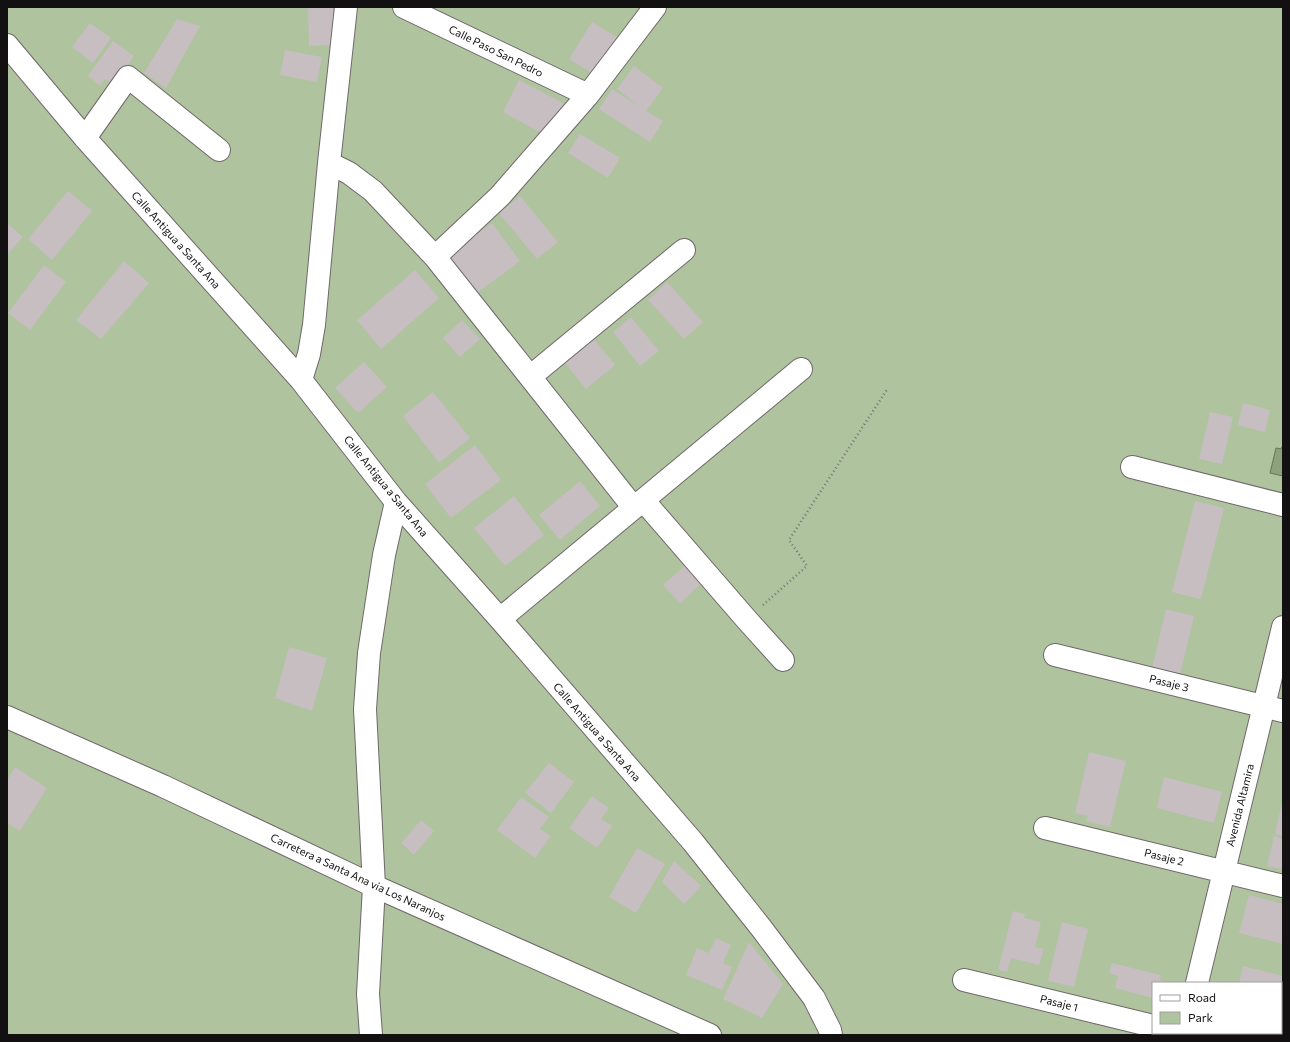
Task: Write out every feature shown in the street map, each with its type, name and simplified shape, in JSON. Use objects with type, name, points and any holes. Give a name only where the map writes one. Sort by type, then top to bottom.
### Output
[{"type":"street","points":[[301,380],[309,354],[314,325],[329,163],[346,7]]},
{"type":"street","name":"Calle Paso San Pedro","points":[[404,7],[588,95]]},
{"type":"street","points":[[435,257],[500,196],[588,95],[655,7]]},
{"type":"street","name":"Calle Antigua a Santa Ana","points":[[7,45],[85,138],[301,380],[396,502],[500,619],[693,842],[762,929],[814,998],[831,1035]]},
{"type":"street","points":[[85,138],[128,77],[219,150]]},
{"type":"street","points":[[329,163],[349,173],[373,191],[435,257],[530,376],[638,504],[783,660]]},
{"type":"street","points":[[530,376],[684,250]]},
{"type":"street","points":[[500,619],[801,369]]},
{"type":"street","points":[[1132,467],[1283,505]]},
{"type":"street","points":[[370,1035],[368,994],[374,886],[365,709],[369,653],[384,555],[396,502]]},
{"type":"street","name":"Avenida Altamira","points":[[1197,982],[1224,871],[1273,709],[1283,627]]},
{"type":"street","name":"Pasaje 3","points":[[1055,655],[1273,709]]},
{"type":"street","name":"Carretera a Santa Ana via Los Naranjos","points":[[7,717],[164,786],[374,886],[710,1035]]},
{"type":"street","name":"Pasaje 2","points":[[1045,828],[1283,886]]},
{"type":"street","name":"Pasaje 1","points":[[964,980],[1152,1026]]},
{"type":"path","points":[[747,620],[807,566],[789,540],[888,388]]},
{"type":"green space","points":[[7,7],[1283,7],[1283,1035],[7,1035]]},
{"type":"shaded area","points":[[1283,445],[1283,476],[1270,473],[1276,448],[1281,449]]},
{"type":"building","points":[[308,7],[333,7],[333,45],[309,46]]},
{"type":"building","points":[[177,19],[200,26],[166,88],[144,73]]},
{"type":"building","points":[[592,22],[618,38],[595,75],[569,59]]},
{"type":"building","points":[[90,23],[111,38],[93,63],[72,47]]},
{"type":"building","points":[[113,41],[134,56],[114,85],[105,79],[100,86],[88,76]]},
{"type":"building","points":[[285,50],[322,57],[317,82],[280,75]]},
{"type":"building","points":[[634,66],[663,88],[646,111],[663,121],[650,142],[599,109],[612,89],[639,106],[617,89]]},
{"type":"building","points":[[519,80],[569,106],[545,135],[503,112]]},
{"type":"building","points":[[580,134],[620,158],[608,178],[568,153]]},
{"type":"building","points":[[68,191],[92,211],[52,260],[28,239]]},
{"type":"building","points":[[520,196],[558,242],[537,259],[499,213]]},
{"type":"building","points":[[7,223],[23,237],[7,255]]},
{"type":"building","points":[[492,223],[520,261],[473,296],[446,257]]},
{"type":"building","points":[[124,261],[149,283],[101,339],[76,320]]},
{"type":"building","points":[[44,265],[66,282],[30,330],[8,313]]},
{"type":"building","points":[[415,270],[439,298],[381,349],[357,320]]},
{"type":"building","points":[[667,282],[703,322],[684,339],[648,300]]},
{"type":"building","points":[[631,317],[659,351],[640,366],[613,332]]},
{"type":"building","points":[[462,320],[480,339],[460,357],[443,338]]},
{"type":"building","points":[[594,339],[615,365],[586,389],[565,363]]},
{"type":"building","points":[[364,362],[387,387],[358,413],[335,388]]},
{"type":"building","points":[[433,392],[470,438],[439,463],[403,416]]},
{"type":"building","points":[[1243,403],[1270,410],[1265,432],[1238,425]]},
{"type":"building","points":[[1210,412],[1233,417],[1222,464],[1199,459]]},
{"type":"building","points":[[475,445],[501,480],[451,518],[425,484]]},
{"type":"building","points":[[580,481],[600,506],[560,540],[539,515]]},
{"type":"building","points":[[514,496],[544,535],[505,566],[474,528]]},
{"type":"building","points":[[1195,501],[1224,508],[1201,599],[1172,592]]},
{"type":"building","points":[[689,562],[705,580],[680,603],[663,585]]},
{"type":"building","points":[[1166,609],[1194,616],[1180,675],[1152,668]]},
{"type":"building","points":[[289,647],[327,658],[312,711],[275,698]]},
{"type":"building","points":[[1089,752],[1126,761],[1110,827],[1086,821],[1088,816],[1075,813]]},
{"type":"building","points":[[549,763],[574,782],[551,813],[525,793]]},
{"type":"building","points":[[15,767],[47,788],[20,831],[7,823],[7,780]]},
{"type":"building","points":[[1164,777],[1222,792],[1214,823],[1157,808]]},
{"type":"building","points":[[592,796],[609,808],[601,819],[612,826],[597,848],[569,828]]},
{"type":"building","points":[[521,797],[549,817],[540,829],[551,836],[535,858],[497,830]]},
{"type":"building","points":[[1283,803],[1283,836],[1275,834]]},
{"type":"building","points":[[421,820],[434,831],[414,855],[401,843]]},
{"type":"building","points":[[1274,836],[1283,839],[1283,869],[1267,866]]},
{"type":"building","points":[[637,848],[665,864],[636,913],[609,897]]},
{"type":"building","points":[[674,861],[701,886],[684,904],[662,882]]},
{"type":"building","points":[[1249,895],[1283,904],[1283,944],[1239,933]]},
{"type":"building","points":[[1013,911],[1025,914],[1024,918],[1041,922],[1035,947],[1044,949],[1039,965],[1011,958],[1007,972],[998,970]]},
{"type":"building","points":[[1062,922],[1088,929],[1074,987],[1048,981]]},
{"type":"building","points":[[716,938],[731,945],[723,963],[732,967],[722,990],[686,975],[697,948],[709,953]]},
{"type":"building","points":[[749,942],[783,984],[762,1018],[723,999]]},
{"type":"building","points":[[1112,963],[1161,975],[1160,980],[1165,982],[1152,982],[1152,998],[1115,988],[1118,976],[1109,973]]},
{"type":"building","points":[[1243,966],[1283,976],[1283,1007],[1282,982],[1239,982]]},
{"type":"building","points":[[1283,1009],[1282,1035],[1245,1034],[1282,1034]]}]
